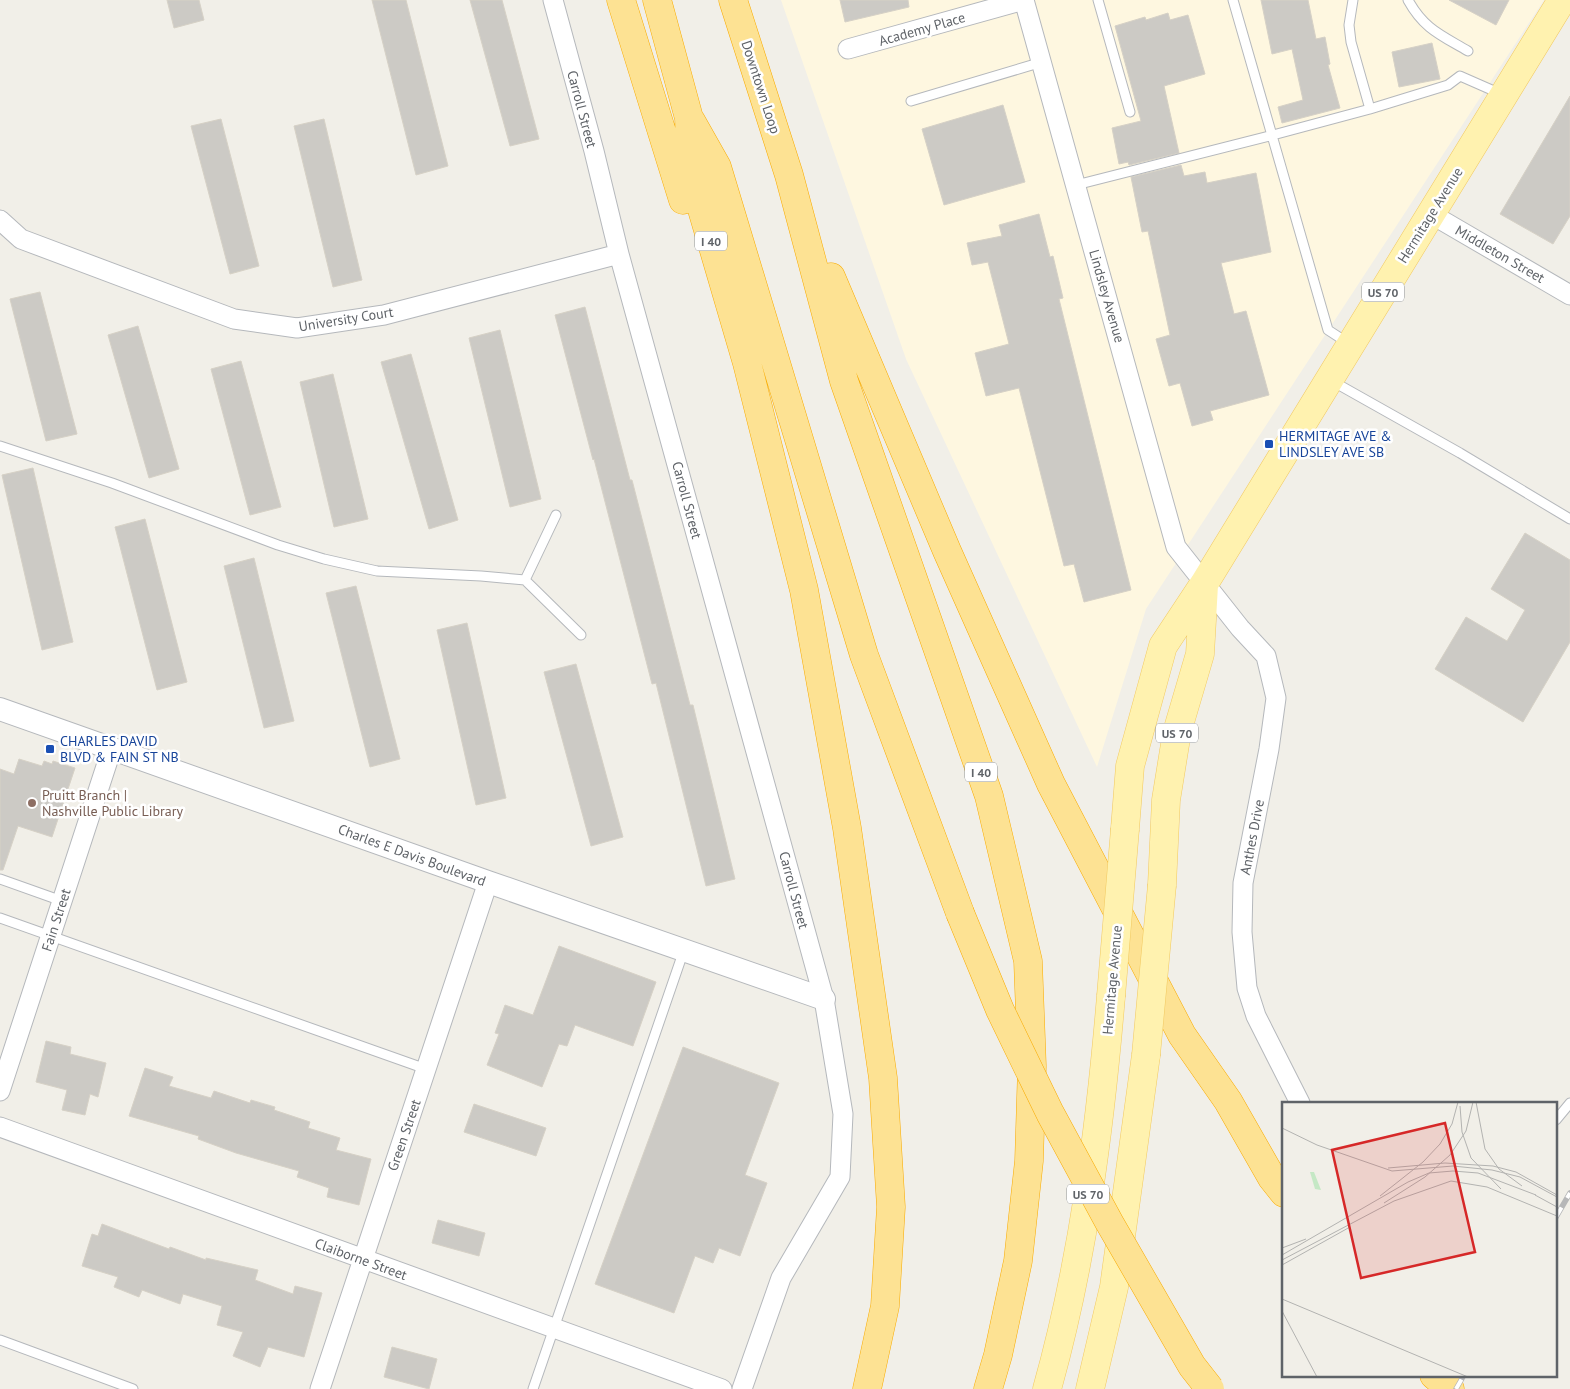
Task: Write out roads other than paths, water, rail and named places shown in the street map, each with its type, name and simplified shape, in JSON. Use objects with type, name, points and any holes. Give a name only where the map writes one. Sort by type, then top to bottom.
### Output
[{"type":"highway","points":[[621,0],[715,309],[747,363]]},
{"type":"highway","name":"I 40","points":[[657,0],[689,118],[691,172],[747,363],[804,590],[847,828],[882,1078],[891,1207],[885,1306],[867,1389]]},
{"type":"highway","name":"Downtown Loop","points":[[733,0],[789,175]]},
{"type":"highway","points":[[689,118],[717,167],[864,655],[960,913],[1000,1010],[1050,1113],[1109,1222],[1192,1366],[1210,1389]]},
{"type":"highway","points":[[789,175],[891,422],[1051,784],[1182,1035],[1228,1101],[1272,1178],[1282,1190]]},
{"type":"highway","name":"I 40","points":[[789,175],[844,382],[990,796],[1028,961],[1032,1066],[1029,1161],[1018,1261],[998,1355],[988,1389]]},
{"type":"highway","points":[[1435,1376],[1450,1389]]},
{"type":"main road","name":"Hermitage Avenue","points":[[1048,1389],[1083,1230],[1107,1049],[1130,766],[1163,646],[1204,584],[1562,0]]},
{"type":"main road","name":"Hermitage Avenue","points":[[1090,1389],[1114,1287],[1146,1056],[1162,885],[1166,800],[1177,732],[1200,654],[1204,584]]},
{"type":"street","name":"Carroll Street","points":[[553,0],[594,151],[619,254],[824,999],[844,1114],[840,1177],[781,1278],[742,1389]]},
{"type":"street","name":"Academy Place","points":[[848,49],[1024,0]]},
{"type":"street","name":"Lindsley Avenue","points":[[1024,0],[1176,547],[1204,584]]},
{"type":"street","name":"Middleton Street","points":[[1431,214],[1570,295]]},
{"type":"street","name":"University Court","points":[[0,220],[21,239],[234,320],[297,328],[384,315],[619,254]]},
{"type":"street","name":"Anthes Drive","points":[[1204,584],[1266,656],[1276,698],[1269,748],[1243,883],[1242,932],[1247,988],[1256,1016],[1299,1102]]},
{"type":"street","name":"Charles E Davis Boulevard","points":[[0,709],[824,999]]},
{"type":"street","name":"Fain Street","points":[[0,1091],[112,748]]},
{"type":"street","name":"Green Street","points":[[320,1389],[488,882]]},
{"type":"street","name":"Claiborne Street","points":[[0,1127],[362,1260],[722,1389]]},
{"type":"lane","points":[[1098,0],[1130,112]]},
{"type":"lane","points":[[1234,0],[1328,330],[1351,344]]},
{"type":"lane","points":[[1353,0],[1349,25],[1350,42],[1370,109]]},
{"type":"lane","points":[[1408,0],[1415,12],[1430,28],[1468,50]]},
{"type":"lane","points":[[911,101],[1042,62]]},
{"type":"lane","points":[[1076,186],[1273,136],[1370,109],[1448,85],[1460,76],[1504,95]]},
{"type":"lane","points":[[1330,379],[1460,453],[1570,519]]},
{"type":"lane","points":[[0,446],[112,483],[324,559],[377,571],[525,580],[581,635]]},
{"type":"lane","points":[[525,580],[556,516]]},
{"type":"lane","points":[[0,878],[62,901]]},
{"type":"lane","points":[[0,918],[426,1069]]},
{"type":"lane","points":[[533,1389],[684,950]]},
{"type":"lane","points":[[1558,1117],[1570,1102]]},
{"type":"lane","points":[[0,1340],[133,1389]]},
{"type":"railway","points":[[1558,1214],[1570,1193]]},
{"type":"railway","points":[[1456,1389],[1463,1376]]},
{"type":"place","name":"HERMITAGE AVE & LINDSLEY AVE SB","points":[[1269,444]]},
{"type":"place","name":"CHARLES DAVID BLVD & FAIN ST NB","points":[[50,749]]},
{"type":"place","name":"Pruitt Branch | Nashville Public Library","points":[[32,803]]}]
